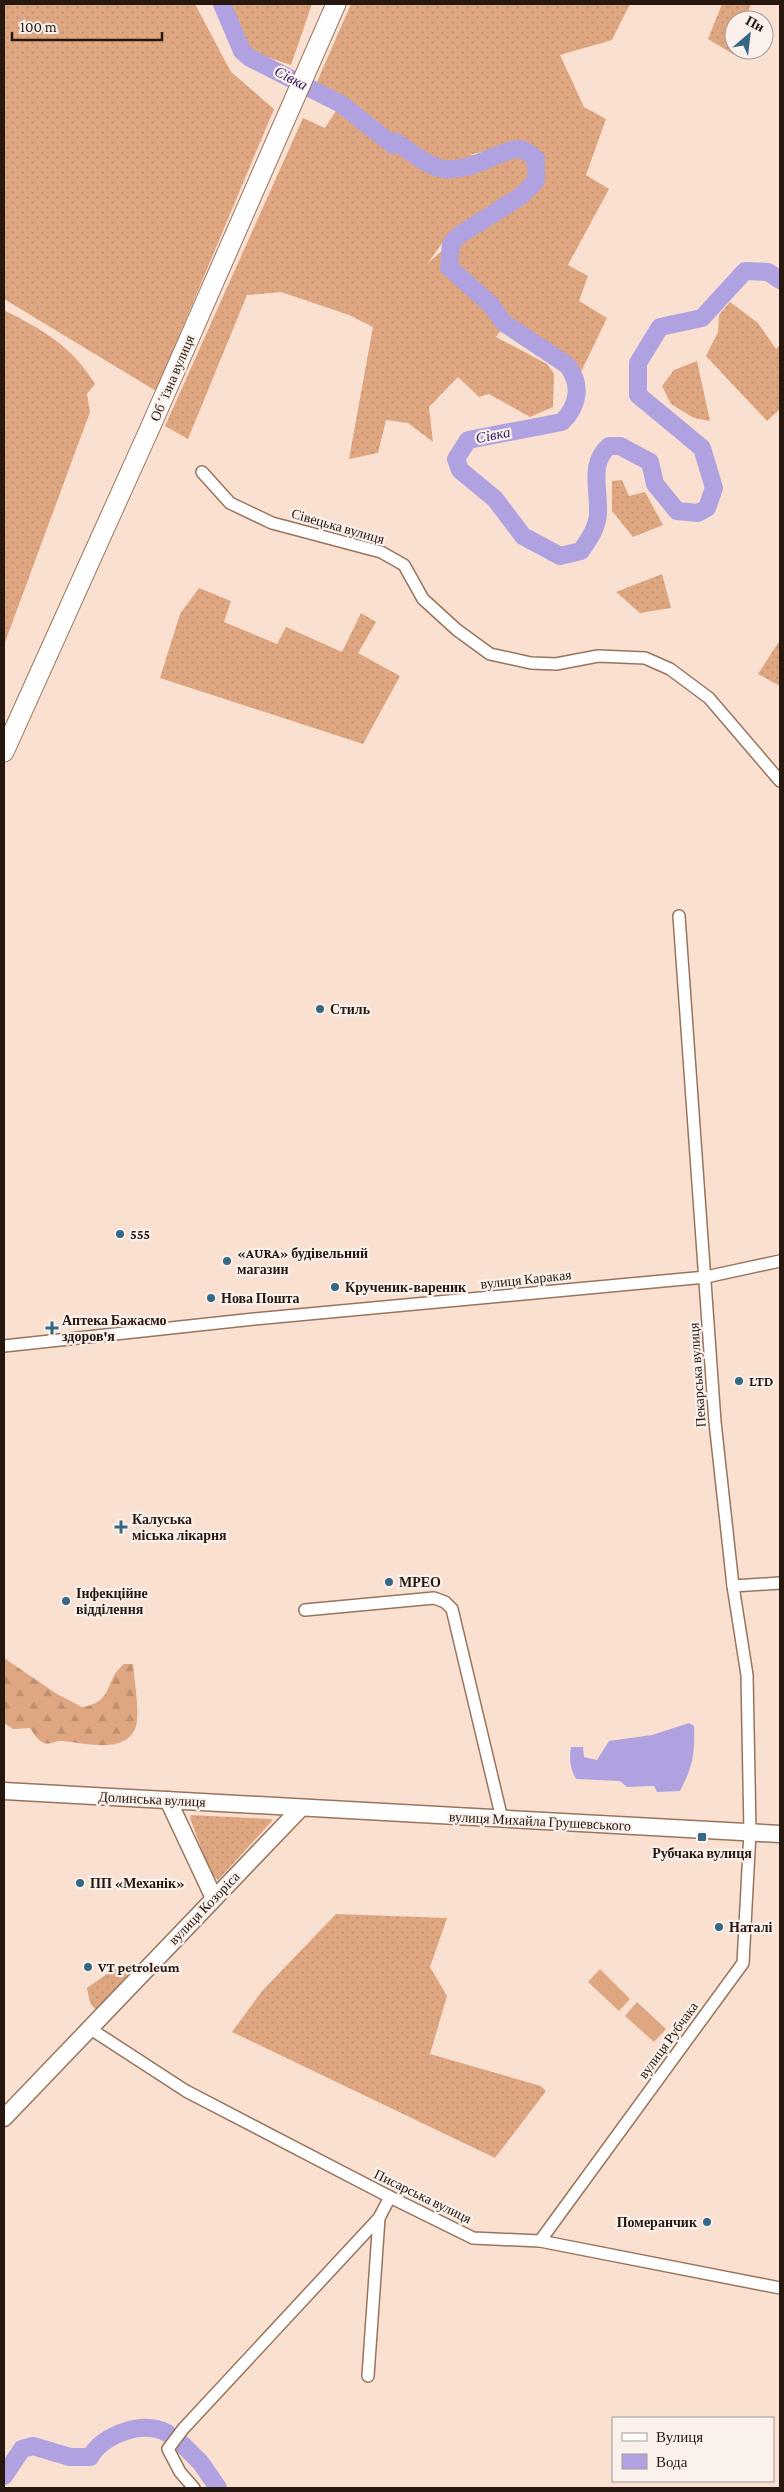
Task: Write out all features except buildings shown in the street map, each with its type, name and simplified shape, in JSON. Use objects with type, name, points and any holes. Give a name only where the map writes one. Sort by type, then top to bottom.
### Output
[{"type":"main road","name":"Обʼїзна вулиця","points":[[4,752],[150,428],[227,248],[336,4]]},
{"type":"main road","name":"Долинська вулиця","points":[[4,1791],[301,1808]]},
{"type":"main road","points":[[168,1800],[214,1898]]},
{"type":"main road","name":"вулиця Михайла Грушевського","points":[[301,1808],[780,1834]]},
{"type":"main road","name":"вулиця Козоріса","points":[[4,2118],[301,1808]]},
{"type":"street","name":"Сівецька вулиця","points":[[202,472],[230,503],[272,522],[381,552],[404,565],[423,599],[458,630],[490,654],[531,664],[556,664],[598,656],[645,658],[670,669],[709,698],[780,781]]},
{"type":"street","name":"Пекарська вулиця","points":[[679,916],[715,1422],[733,1586],[747,1675],[750,1832]]},
{"type":"street","name":"вулиця Каракая","points":[[4,1346],[235,1321],[706,1277],[780,1262]]},
{"type":"street","points":[[733,1586],[780,1583]]},
{"type":"street","points":[[305,1610],[434,1598],[445,1602],[452,1609],[502,1819]]},
{"type":"street","name":"вулиця Рубчака","points":[[540,2241],[743,1963],[750,1832]]},
{"type":"street","name":"Писарська вулиця","points":[[89,2028],[186,2091],[473,2238],[540,2241],[780,2288]]},
{"type":"street","points":[[194,2488],[180,2472],[168,2450],[183,2429],[379,2218],[390,2197]]},
{"type":"street","points":[[368,2376],[379,2218]]},
{"type":"green space","points":[[4,4],[195,4],[231,72],[274,109],[156,391],[4,299]]},
{"type":"green space","points":[[230,4],[312,4],[291,65],[255,53],[249,46]]},
{"type":"green space","points":[[351,4],[630,4],[612,40],[560,55],[584,107],[606,119],[586,175],[609,189],[568,265],[588,276],[579,301],[607,318],[581,372],[508,320],[495,303],[454,265],[458,245],[539,186],[543,158],[517,144],[469,155],[516,155],[529,162],[531,178],[445,239],[428,263],[443,250],[445,266],[488,309],[502,329],[496,337],[547,364],[554,374],[553,407],[530,417],[489,394],[479,397],[458,377],[429,407],[433,442],[408,423],[386,420],[378,453],[349,459],[373,327],[349,315],[281,292],[247,295],[188,439],[165,426],[303,118],[325,128],[337,109],[374,137],[380,130],[345,100],[316,84]]},
{"type":"green space","points":[[722,4],[751,4],[749,10],[724,10],[724,49],[708,39]]},
{"type":"green space","points":[[730,302],[758,323],[776,349],[780,345],[780,409],[767,421],[706,356],[718,332],[719,315]]},
{"type":"green space","points":[[4,310],[56,340],[77,359],[95,384],[87,394],[90,412],[4,645]]},
{"type":"green space","points":[[697,361],[710,421],[694,418],[671,404],[662,386],[674,370]]},
{"type":"green space","points":[[622,480],[629,496],[645,492],[663,525],[633,537],[612,511],[612,481]]},
{"type":"green space","points":[[662,574],[671,608],[640,613],[616,592]]},
{"type":"green space","points":[[199,588],[231,601],[224,622],[277,644],[286,627],[342,652],[361,613],[376,622],[358,653],[400,676],[363,744],[160,678],[180,614]]},
{"type":"green space","points":[[780,640],[780,686],[758,674]]},
{"type":"green space","points":[[4,1658],[57,1694],[82,1707],[100,1701],[108,1690],[113,1677],[124,1664],[133,1664],[137,1707],[135,1729],[129,1737],[121,1742],[101,1745],[60,1741],[45,1743],[38,1740],[30,1728],[13,1729],[4,1723]]},
{"type":"green space","points":[[191,1815],[273,1820],[218,1880],[210,1872],[190,1818]]},
{"type":"green space","points":[[336,1914],[447,1918],[430,1967],[447,1996],[430,2054],[541,2086],[546,2091],[495,2158],[232,2032],[262,1991]]},
{"type":"green space","points":[[114,1969],[124,1970],[129,1979],[98,2010],[95,2009],[91,2004],[87,1988]]},
{"type":"green space","points":[[600,1969],[630,1999],[619,2011],[588,1982]]},
{"type":"green space","points":[[637,2002],[666,2029],[654,2042],[625,2016]]},
{"type":"water","points":[[689,1723],[694,1726],[693,1752],[688,1774],[680,1791],[657,1792],[654,1786],[627,1787],[620,1781],[576,1779],[572,1771],[570,1763],[571,1747],[583,1747],[584,1757],[597,1760],[609,1741],[652,1735]]},
{"type":"waterway","name":"Сівка","points":[[222,4],[242,51],[250,58],[341,104],[393,145],[396,142],[438,168],[455,169],[474,165],[516,149],[524,150],[536,159],[536,181],[521,196],[458,236],[451,244],[449,267],[491,305],[504,323],[567,365],[575,380],[575,402],[562,422],[468,440],[456,459],[460,470],[495,499],[523,536],[560,556],[581,551],[595,528],[598,517],[597,468],[599,460],[609,446],[620,446],[650,462],[655,484],[677,511],[698,513],[707,508],[714,488],[702,448],[638,395],[638,363],[660,327],[702,318],[745,271],[768,272],[780,280]]},
{"type":"waterway","points":[[4,2476],[22,2449],[33,2446],[70,2457],[90,2457],[105,2442],[125,2432],[147,2428],[167,2433]]},
{"type":"waterway","points":[[182,2444],[201,2463],[218,2488]]},
{"type":"place","name":"Стиль","points":[[320,1009]]},
{"type":"place","name":"555","points":[[120,1234]]},
{"type":"place","name":"«AURA» будівельний магазин","points":[[227,1261]]},
{"type":"place","name":"Крученик-вареник","points":[[335,1287]]},
{"type":"place","name":"Нова Пошта","points":[[211,1298]]},
{"type":"place","name":"Аптека Бажаємо здоров'я","points":[[52,1328]]},
{"type":"place","name":"LTD","points":[[739,1381]]},
{"type":"place","name":"Калуська міська лікарня","points":[[121,1527]]},
{"type":"place","name":"МРЕО","points":[[389,1582]]},
{"type":"place","name":"Інфекційне відділення","points":[[66,1601]]},
{"type":"place","name":"Рубчака вулиця","points":[[702,1837]]},
{"type":"place","name":"ПП «Механік»","points":[[80,1883]]},
{"type":"place","name":"Наталі","points":[[719,1927]]},
{"type":"place","name":"VT petroleum","points":[[88,1967]]},
{"type":"place","name":"Померанчик","points":[[707,2222]]}]
